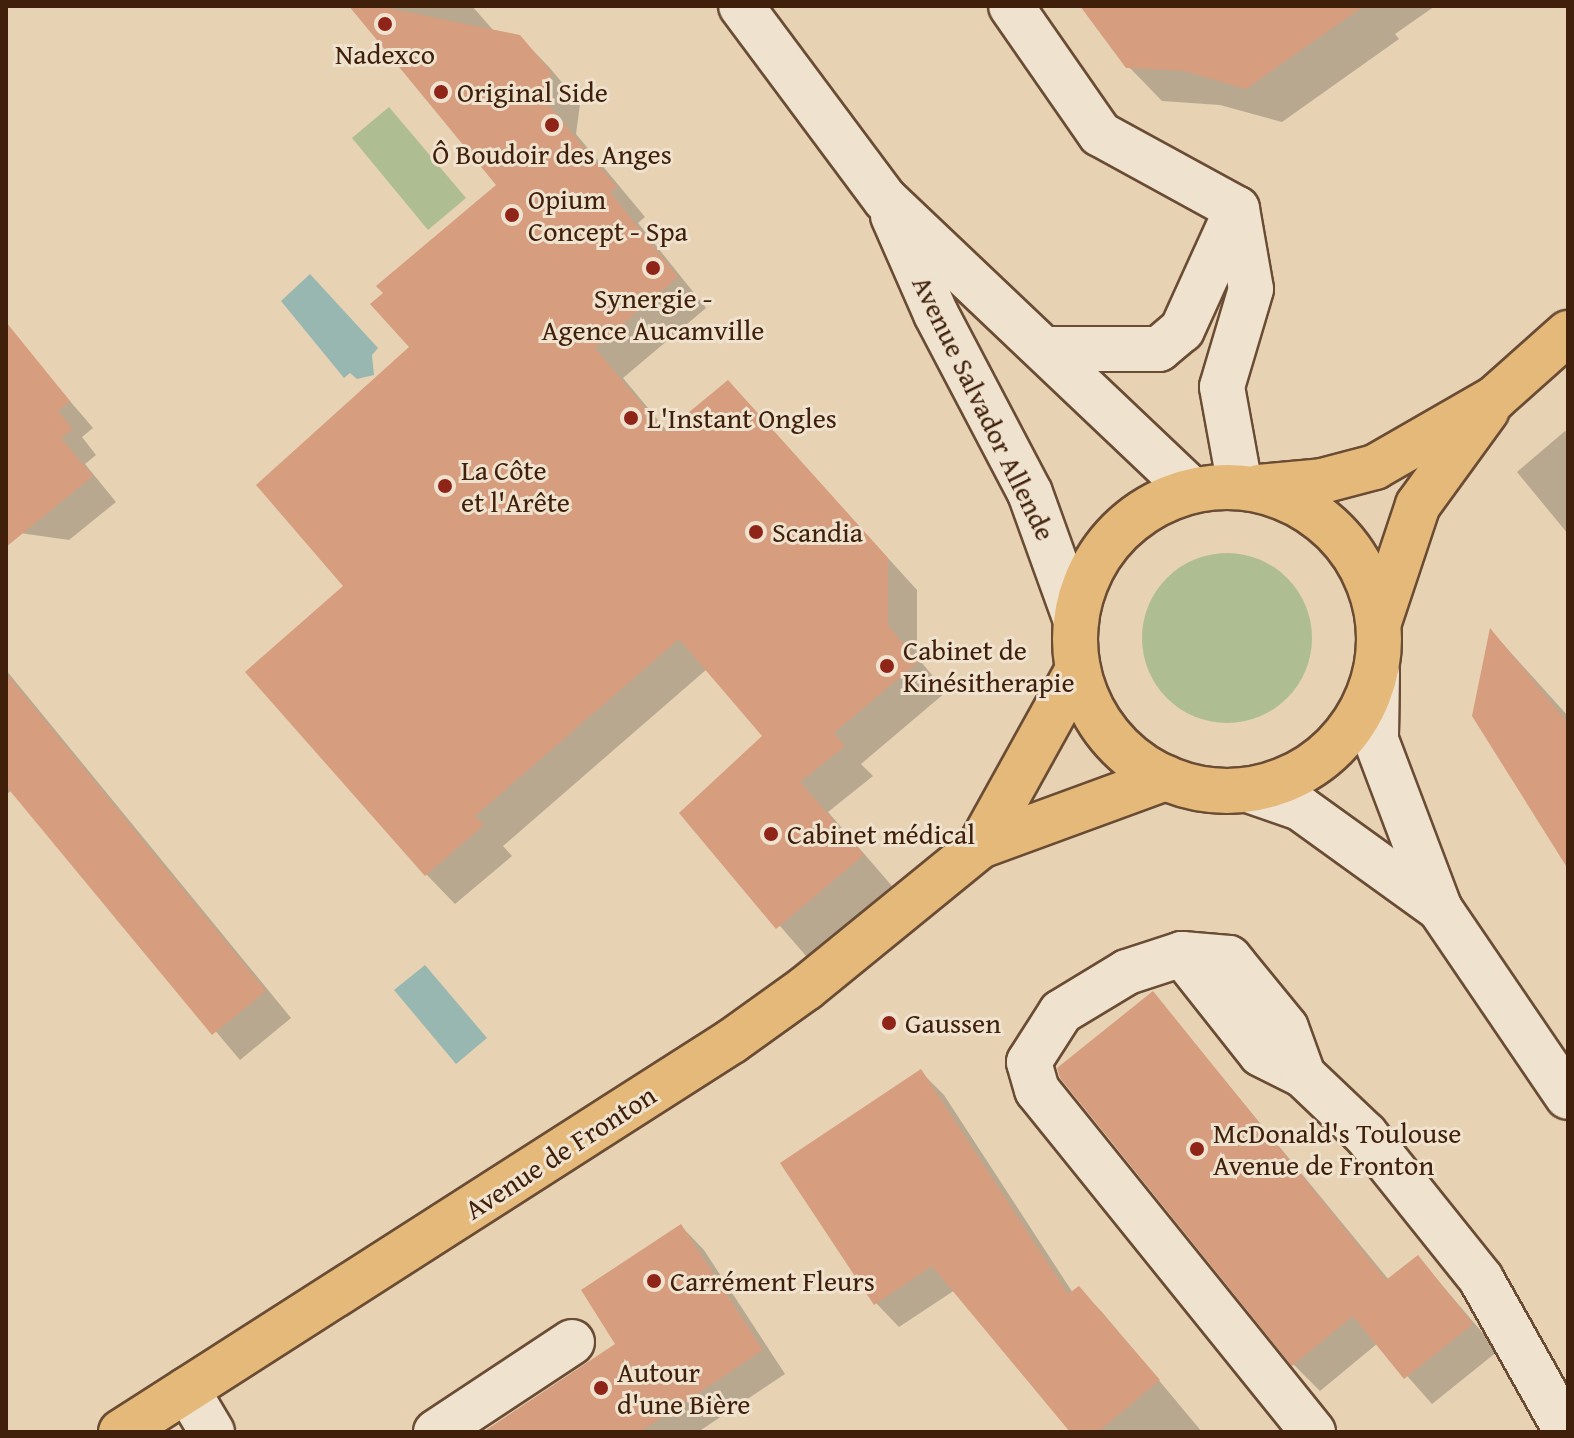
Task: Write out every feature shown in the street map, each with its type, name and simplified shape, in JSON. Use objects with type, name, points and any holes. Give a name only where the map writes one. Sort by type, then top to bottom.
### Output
[{"type":"main road","points":[[1495,398],[1418,505],[1380,619],[1377,673],[1360,716],[1330,752],[1292,778],[1248,790],[1206,790],[1166,778],[1135,760],[1109,734],[1078,669],[1076,621],[1088,576],[1114,537],[1149,507],[1192,490],[1322,481],[1375,467],[1495,398],[1568,333]]},
{"type":"main road","points":[[1246,487],[1299,503],[1337,533],[1365,572],[1380,619]]},
{"type":"main road","name":"Avenue de Fronton","points":[[980,846],[1078,669]]},
{"type":"main road","name":"Avenue de Fronton","points":[[121,1432],[732,1041],[806,988],[980,846],[1166,778]]},
{"type":"street","name":"Avenue Salvador Allende","points":[[741,6],[885,199],[1048,349],[1192,490]]},
{"type":"street","points":[[1011,6],[1100,134],[1237,209]]},
{"type":"street","name":"Avenue Salvador Allende","points":[[885,199],[936,314],[1030,493],[1076,621]]},
{"type":"street","points":[[1048,349],[1159,349],[1182,330],[1237,209]]},
{"type":"street","points":[[1237,209],[1251,289],[1222,387],[1246,487]]},
{"type":"street","points":[[1377,673],[1376,740],[1440,909],[1568,1097]]},
{"type":"street","points":[[1248,790],[1300,808],[1440,909]]},
{"type":"street","points":[[1313,1432],[1037,1090],[1029,1062],[1061,1012],[1127,972],[1182,954],[1229,958],[1286,1028],[1303,1075],[1365,1134],[1481,1279],[1567,1432]]},
{"type":"street","points":[[436,1432],[572,1342]]},
{"type":"street","points":[[187,1390],[212,1432]]},
{"type":"green space","points":[[389,107],[466,198],[428,230],[352,138]]},
{"type":"green space","points":[[1227,553],[1259,560],[1287,578],[1305,606],[1312,638],[1305,670],[1287,698],[1259,716],[1227,723],[1195,716],[1167,698],[1149,670],[1142,638],[1149,606],[1167,578],[1195,560]]},
{"type":"water","points":[[310,274],[378,348],[372,355],[374,375],[357,379],[350,373],[344,378],[281,301]]},
{"type":"water","points":[[425,965],[487,1038],[456,1064],[394,990]]},
{"type":"building","points":[[349,6],[378,6],[520,35],[551,72],[547,103],[617,187],[610,192],[678,277],[595,348],[665,432],[728,380],[888,558],[888,625],[918,662],[834,733],[845,746],[800,782],[864,855],[776,929],[679,813],[762,736],[679,639],[475,816],[484,825],[425,876],[245,672],[343,586],[256,485],[409,347],[370,304],[383,293],[376,286],[496,185]]},
{"type":"building","points":[[1080,6],[1364,6],[1246,89],[1184,71],[1126,68]]},
{"type":"building","points":[[6,322],[70,401],[58,411],[73,429],[61,438],[93,476],[6,547]]},
{"type":"building","points":[[1490,628],[1568,723],[1568,869],[1472,716]]},
{"type":"building","points":[[6,673],[266,991],[212,1035],[6,786]]},
{"type":"building","name":"McDonald's Toulouse Avenue de Fronton","points":[[1153,991],[1386,1280],[1418,1255],[1473,1324],[1404,1379],[1353,1316],[1292,1366],[1060,1078],[1057,1068]]},
{"type":"building","points":[[921,1069],[1068,1294],[1079,1286],[1160,1380],[1098,1432],[1070,1432],[932,1266],[874,1305],[780,1163]]},
{"type":"building","points":[[681,1224],[763,1350],[640,1432],[483,1432],[615,1344],[581,1290]]},
{"type":"place","name":"Nadexco","points":[[385,24]]},
{"type":"place","name":"Original Side","points":[[441,92]]},
{"type":"place","name":"Ô Boudoir des Anges","points":[[552,125]]},
{"type":"place","name":"Opium Concept - Spa","points":[[512,215]]},
{"type":"place","name":"Synergie - Agence Aucamville","points":[[653,268]]},
{"type":"place","name":"L'Instant Ongles","points":[[631,418]]},
{"type":"place","name":"La Côte et l'Arête","points":[[445,486]]},
{"type":"place","name":"Scandia","points":[[756,532]]},
{"type":"place","name":"Cabinet de Kinésitherapie","points":[[887,666]]},
{"type":"place","name":"Cabinet médical","points":[[771,834]]},
{"type":"place","name":"Gaussen","points":[[889,1023]]},
{"type":"place","name":"McDonald's Toulouse Avenue de Fronton","points":[[1197,1149]]},
{"type":"place","name":"Carrément Fleurs","points":[[654,1281]]},
{"type":"place","name":"Autour d'une Bière","points":[[601,1388]]}]
